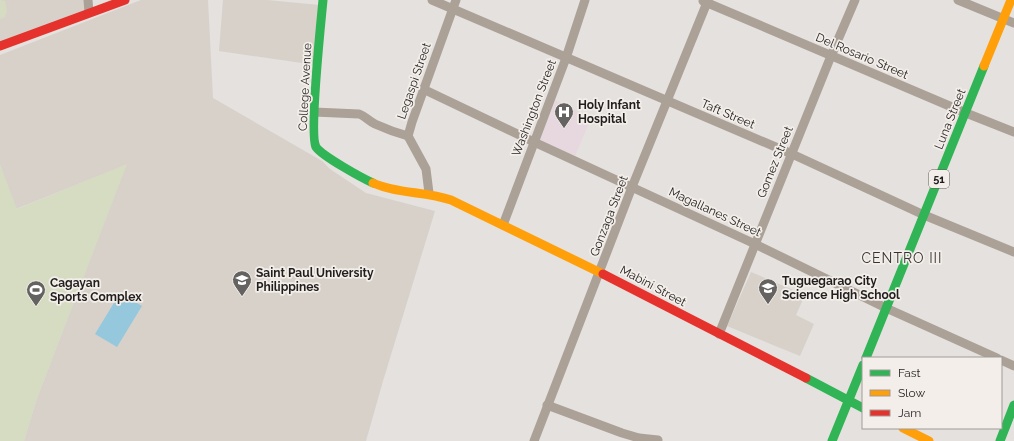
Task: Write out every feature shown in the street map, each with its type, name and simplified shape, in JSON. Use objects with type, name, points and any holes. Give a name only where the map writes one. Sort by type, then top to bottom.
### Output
[{"type":"main road","points":[[0,46],[125,0]]},
{"type":"main road","name":"College Avenue","points":[[323,0],[314,112],[315,145],[319,150],[377,186],[389,190],[429,193]]},
{"type":"main road","name":"Luna Street","points":[[866,357],[1011,0]]},
{"type":"main road","name":"Mabini Street","points":[[429,193],[451,200],[600,272],[862,408]]},
{"type":"main road","points":[[832,441],[862,367]]},
{"type":"main road","points":[[1000,441],[1014,405]]},
{"type":"main road","points":[[904,429],[929,441]]},
{"type":"street","points":[[88,0],[89,12]]},
{"type":"street","name":"Taft Street","points":[[432,0],[792,154],[924,216],[1014,252]]},
{"type":"street","name":"Legaspi Street","points":[[429,193],[426,169],[408,136],[423,89],[456,0]]},
{"type":"street","name":"Washington Street","points":[[503,225],[566,58],[585,0]]},
{"type":"street","name":"Gomez Street","points":[[719,334],[855,0]]},
{"type":"street","points":[[958,0],[1014,23]]},
{"type":"street","name":"Del Rosario Street","points":[[706,1],[831,56],[1014,132]]},
{"type":"street","name":"Gonzaga Street","points":[[534,441],[632,187],[706,1]]},
{"type":"street","name":"Magallanes Street","points":[[423,89],[755,244],[886,308],[995,357]]},
{"type":"street","points":[[314,112],[359,114],[398,134],[408,136]]},
{"type":"street","points":[[1002,360],[1014,366]]},
{"type":"street","points":[[547,406],[622,434],[658,440]]},
{"type":"shaded area","points":[[0,0],[85,0],[85,11],[0,42]]},
{"type":"shaded area","name":"Saint Paul University Philippines","points":[[141,0],[208,0],[213,98],[322,161],[330,169],[366,193],[435,211],[366,441],[24,441],[36,401],[126,165],[16,209],[0,165],[0,55]]},
{"type":"shaded area","points":[[223,0],[267,0],[320,5],[315,65],[219,51]]},
{"type":"shaded area","name":"Holy Infant Hospital","points":[[553,99],[591,118],[575,156],[539,140]]},
{"type":"shaded area","name":"Tuguegarao City Science High School","points":[[751,272],[805,295],[796,315],[814,324],[800,356],[727,326]]},
{"type":"green space","points":[[0,0],[5,1],[7,11],[5,17],[0,19]]},
{"type":"green space","name":"Cagayan Sports Complex","points":[[127,164],[36,401],[24,441],[0,441],[0,165],[17,209]]},
{"type":"water","points":[[120,293],[142,306],[117,347],[95,334]]},
{"type":"traffic: fast","points":[[323,0],[315,101],[314,138],[316,147],[334,161],[373,183]]},
{"type":"traffic: fast","points":[[866,357],[984,66]]},
{"type":"traffic: fast","points":[[832,441],[862,367]]},
{"type":"traffic: fast","points":[[806,378],[862,407]]},
{"type":"traffic: fast","points":[[1000,441],[1014,405]]},
{"type":"traffic: slow","points":[[984,66],[1011,0]]},
{"type":"traffic: slow","points":[[373,183],[382,187],[431,195],[451,200],[603,274]]},
{"type":"traffic: slow","points":[[905,429],[929,441]]},
{"type":"traffic: jam","points":[[0,46],[125,0]]},
{"type":"traffic: jam","points":[[603,274],[806,378]]},
{"type":"place","name":"Holy Infant Hospital","points":[[564,129]]},
{"type":"place","name":"Saint Paul University Philippines","points":[[242,297]]},
{"type":"place","name":"Tuguegarao City Science High School","points":[[768,305]]},
{"type":"place","name":"Cagayan Sports Complex","points":[[36,307]]},
{"type":"district","name":"CENTRO III","points":[[902,258]]}]
